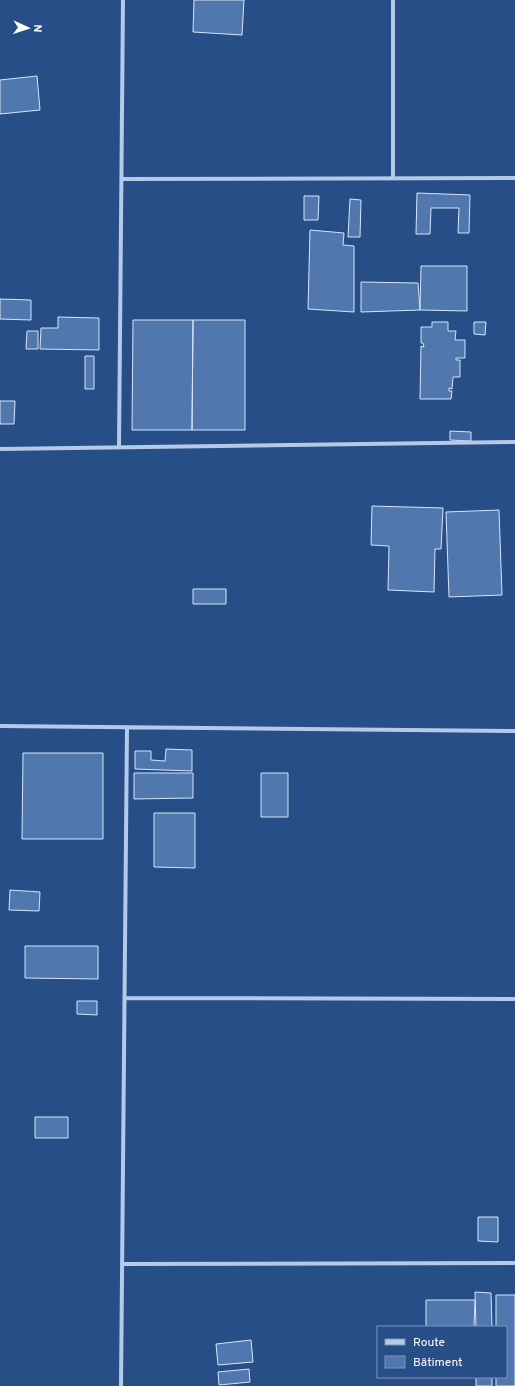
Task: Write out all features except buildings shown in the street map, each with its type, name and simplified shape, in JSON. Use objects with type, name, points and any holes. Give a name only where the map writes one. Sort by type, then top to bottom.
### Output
[{"type":"street","points":[[119,446],[123,0]]},
{"type":"street","points":[[393,0],[393,178]]},
{"type":"street","points":[[122,179],[515,178]]},
{"type":"street","points":[[0,449],[119,446],[515,442]]},
{"type":"street","points":[[0,726],[515,730]]},
{"type":"street","points":[[121,1386],[128,727]]},
{"type":"street","points":[[125,998],[515,999]]},
{"type":"street","points":[[122,1264],[515,1264]]}]
